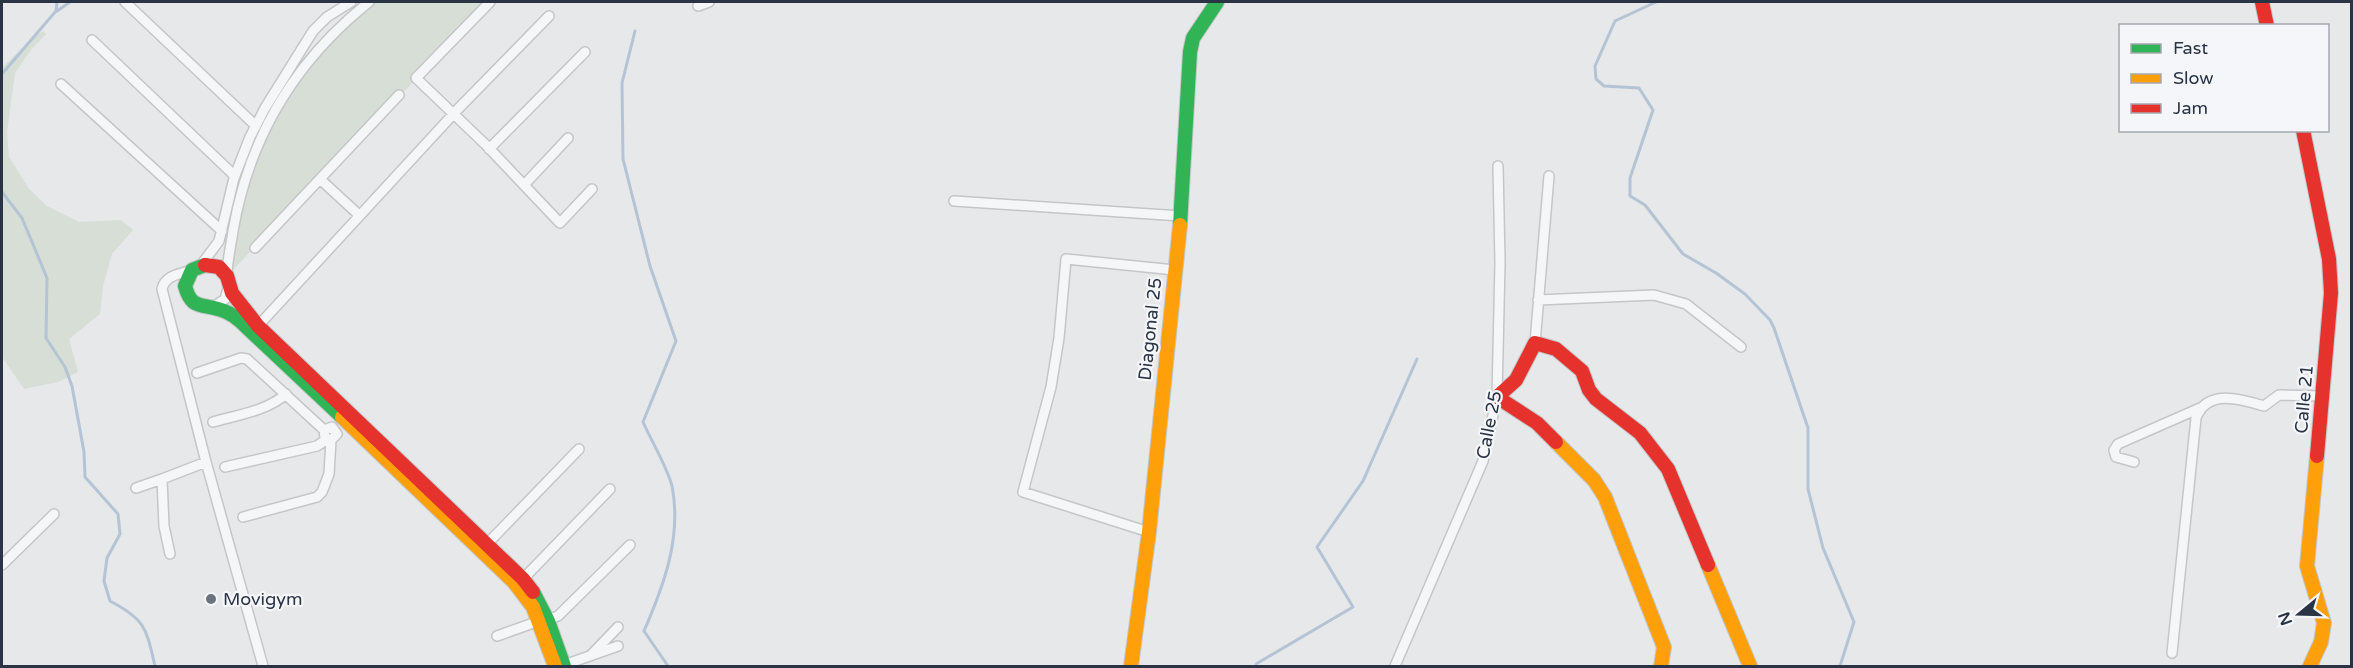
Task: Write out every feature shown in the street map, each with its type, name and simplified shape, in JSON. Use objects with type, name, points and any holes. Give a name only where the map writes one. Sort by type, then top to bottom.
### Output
[{"type":"street","points":[[125,2],[256,126]]},
{"type":"street","points":[[351,2],[327,17],[313,32],[295,57],[256,126],[235,176],[222,231],[214,249],[196,268],[185,286],[188,296],[201,307],[230,314],[252,331],[339,424],[514,582],[544,620]]},
{"type":"street","points":[[212,308],[225,299],[228,280],[227,264],[240,193],[264,129],[296,78],[320,47],[345,21],[369,2]]},
{"type":"street","points":[[490,2],[416,78],[489,148],[560,222],[592,189]]},
{"type":"street","points":[[698,6],[709,2]]},
{"type":"street","name":"Diagonal 25","points":[[1131,666],[1149,532],[1181,216],[1190,52],[1193,38],[1217,2]]},
{"type":"street","points":[[2262,2],[2267,24]]},
{"type":"street","points":[[336,13],[340,14],[345,21]]},
{"type":"street","points":[[258,326],[453,114],[549,16]]},
{"type":"street","points":[[92,40],[235,176]]},
{"type":"street","points":[[489,148],[585,52]]},
{"type":"street","points":[[61,84],[222,231]]},
{"type":"street","points":[[255,248],[399,95]]},
{"type":"street","name":"Calle 21","points":[[2303,132],[2329,259],[2331,293],[2307,566],[2308,582],[2323,617],[2322,641],[2310,666]]},
{"type":"street","points":[[524,185],[568,138]]},
{"type":"street","name":"Calle 25","points":[[1395,666],[1483,461],[1497,398],[1500,262],[1498,166]]},
{"type":"street","points":[[1549,176],[1535,343],[1516,380],[1497,398],[1537,423],[1594,480],[1605,497],[1664,647],[1661,666]]},
{"type":"street","points":[[321,180],[359,215]]},
{"type":"street","points":[[954,201],[1181,216]]},
{"type":"street","points":[[1149,532],[1023,492],[1051,387],[1059,338],[1066,259],[1175,270]]},
{"type":"street","points":[[263,666],[206,462],[162,289],[163,282],[169,278],[196,268],[214,265],[224,271],[237,302],[258,326],[523,579],[540,601],[544,620],[561,666],[618,646]]},
{"type":"street","points":[[1539,300],[1654,295],[1686,304],[1741,346]]},
{"type":"street","points":[[1535,343],[1556,349],[1582,371],[1589,390],[1596,399],[1640,433],[1668,469],[1750,666]]},
{"type":"street","points":[[197,373],[241,358],[247,359],[286,394],[328,437]]},
{"type":"street","points":[[213,422],[276,403],[286,394]]},
{"type":"street","points":[[2134,462],[2116,457],[2114,450],[2118,444],[2147,434],[2217,399],[2235,398],[2264,405],[2279,395],[2323,396]]},
{"type":"street","points":[[2172,653],[2196,418],[2199,408]]},
{"type":"street","points":[[243,517],[317,497],[322,492],[329,474],[329,427],[339,424]]},
{"type":"street","points":[[225,467],[316,446],[328,437]]},
{"type":"street","points":[[486,544],[579,449]]},
{"type":"street","points":[[136,488],[206,462]]},
{"type":"street","points":[[162,479],[164,526],[170,554]]},
{"type":"street","points":[[523,579],[610,489]]},
{"type":"street","points":[[2,565],[54,514]]},
{"type":"street","points":[[497,636],[558,616],[630,545]]},
{"type":"street","points":[[591,656],[618,627]]},
{"type":"shaded area","points":[[369,2],[490,2],[227,276],[240,193],[289,87]]},
{"type":"shaded area","points":[[43,31],[46,34],[15,73],[7,132],[9,157],[29,189],[47,206],[79,222],[121,220],[133,230],[112,254],[103,286],[100,314],[69,339],[78,372],[58,382],[24,389],[2,357],[2,68],[30,40]]},
{"type":"waterway","points":[[2,74],[56,11],[57,2]]},
{"type":"waterway","points":[[57,11],[70,2]]},
{"type":"waterway","points":[[1656,2],[1615,21],[1595,66],[1596,79],[1604,86],[1639,88],[1653,110],[1630,178],[1630,196],[1645,205],[1683,254],[1716,273],[1745,294],[1770,320],[1774,328],[1808,428],[1808,489],[1823,548],[1854,622],[1840,666]]},
{"type":"waterway","points":[[635,31],[622,83],[623,159],[650,266],[676,341],[643,422],[670,479],[674,505],[675,524],[669,560],[644,631],[668,666]]},
{"type":"waterway","points":[[2,192],[22,218],[47,278],[46,338],[65,367],[72,386],[84,452],[85,477],[118,514],[120,534],[107,558],[104,581],[110,601],[131,614],[143,626],[155,666]]},
{"type":"waterway","points":[[1256,666],[1353,607],[1317,547],[1363,481],[1417,359]]},
{"type":"traffic: fast","points":[[1180,225],[1190,52],[1193,38],[1217,2]]},
{"type":"traffic: fast","points":[[205,265],[192,270],[185,286],[193,302],[224,311],[237,318],[342,417]]},
{"type":"traffic: fast","points":[[533,592],[548,621],[564,666]]},
{"type":"traffic: slow","points":[[1131,666],[1149,532],[1180,225]]},
{"type":"traffic: slow","points":[[342,417],[514,582],[533,607],[555,666]]},
{"type":"traffic: slow","points":[[1556,442],[1594,480],[1605,497],[1664,647],[1661,666]]},
{"type":"traffic: slow","points":[[2310,666],[2321,642],[2324,623],[2307,566],[2317,456]]},
{"type":"traffic: slow","points":[[1708,565],[1750,666]]},
{"type":"traffic: jam","points":[[2262,2],[2267,24]]},
{"type":"traffic: jam","points":[[2303,132],[2329,259],[2331,293],[2317,456]]},
{"type":"traffic: jam","points":[[205,265],[219,267],[227,276],[232,293],[258,326],[523,579],[533,592]]},
{"type":"traffic: jam","points":[[1556,442],[1537,423],[1497,397],[1516,380],[1535,343],[1556,349],[1582,371],[1589,390],[1596,399],[1640,433],[1668,469],[1708,565]]},
{"type":"place","name":"Movigym","points":[[211,599]]}]
